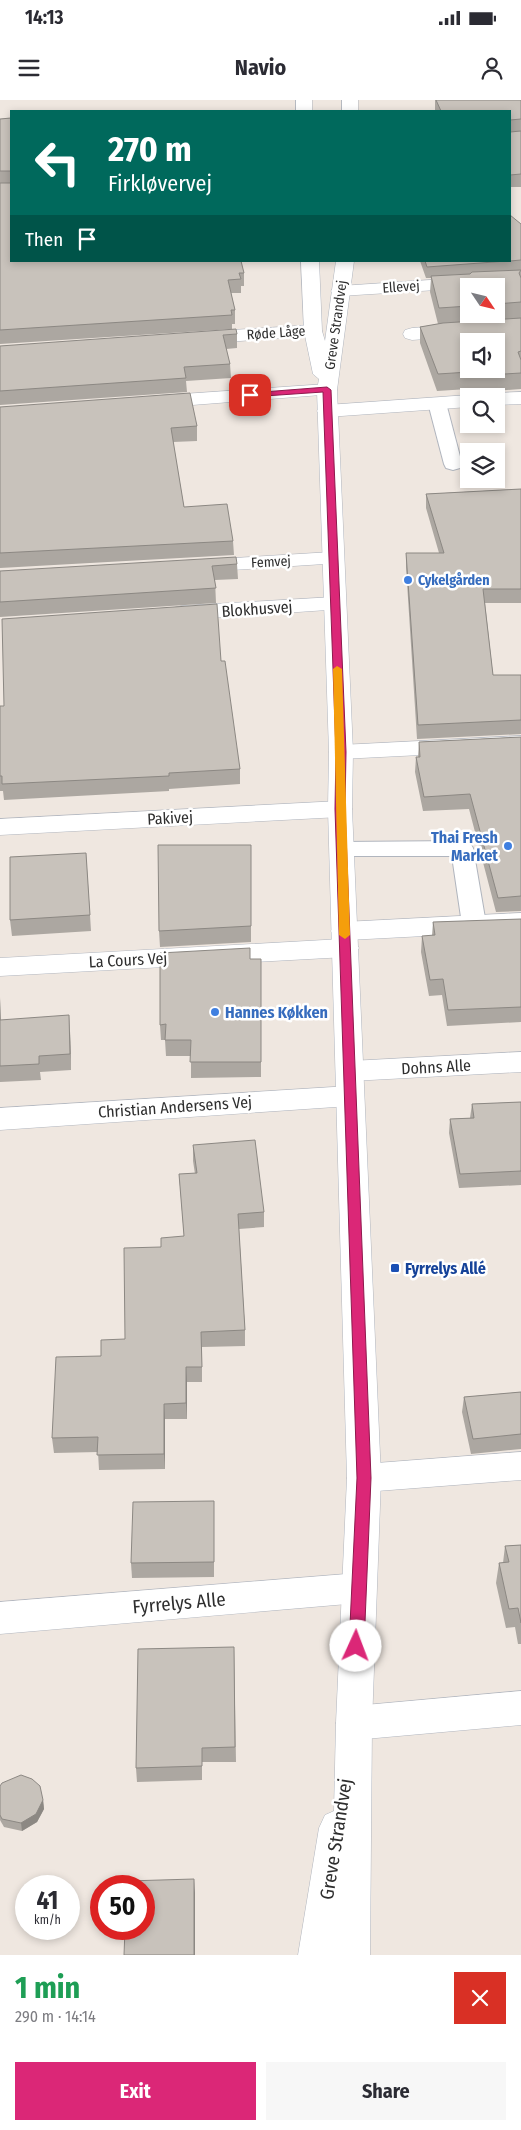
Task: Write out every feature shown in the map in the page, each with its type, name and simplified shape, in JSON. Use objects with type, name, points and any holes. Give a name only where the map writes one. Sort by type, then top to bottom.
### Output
[{"type":"street","name":"Greve Strandvej","points":[[310,262],[313,331],[327,400]]},
{"type":"street","name":"Greve Strandvej","points":[[345,262],[327,400],[341,752],[341,850],[364,1478],[358,1588],[354,1723],[350,1955]]},
{"type":"street","name":"Ellevej","points":[[340,291],[521,280]]},
{"type":"street","points":[[412,334],[521,326]]},
{"type":"street","name":"Røde Låge","points":[[186,340],[313,331]]},
{"type":"street","points":[[505,399],[521,398]]},
{"type":"street","points":[[139,403],[327,400],[437,403],[460,402]]},
{"type":"street","name":"Femvej","points":[[186,566],[332,558]]},
{"type":"street","name":"Blokhusvej","points":[[157,615],[334,604]]},
{"type":"street","points":[[341,752],[521,743]]},
{"type":"street","name":"Pakivej","points":[[0,827],[340,809]]},
{"type":"street","name":"La Cours Vej","points":[[0,967],[345,940],[474,924],[521,922]]},
{"type":"street","name":"Dohns Alle","points":[[350,1084],[521,1062]]},
{"type":"street","name":"Christian Andersens Vej","points":[[0,1119],[350,1084]]},
{"type":"street","points":[[364,1478],[521,1466]]},
{"type":"street","name":"Fyrrelys Alle","points":[[0,1618],[358,1588]]},
{"type":"street","points":[[354,1723],[521,1708]]},
{"type":"street","name":"Greve Strandvej","points":[[318,1955],[354,1723]]},
{"type":"lane","points":[[437,403],[454,464]]},
{"type":"lane","points":[[341,850],[462,848],[474,924]]},
{"type":"building","points":[[436,100],[521,100],[521,119],[511,120],[511,110],[441,110]]},
{"type":"building","points":[[10,118],[10,171],[0,171],[0,119]]},
{"type":"building","points":[[521,131],[521,174],[511,175],[511,132]]},
{"type":"building","points":[[0,183],[10,183],[10,262],[241,262],[244,273],[239,273],[241,279],[228,280],[235,310],[231,310],[232,315],[0,330]]},
{"type":"building","points":[[511,216],[521,224],[521,260],[511,261]]},
{"type":"building","points":[[425,262],[494,262],[427,267]]},
{"type":"building","points":[[521,270],[519,273],[521,278],[521,302],[505,303],[505,278],[460,278],[460,307],[439,308],[431,276],[470,274],[472,272]]},
{"type":"building","points":[[521,318],[521,351],[518,352],[521,360],[521,373],[505,374],[505,333],[460,333],[460,373],[438,374],[420,327],[460,322],[505,323],[505,319]]},
{"type":"building","points":[[236,329],[237,334],[223,335],[230,364],[184,367],[186,378],[0,391],[0,346]]},
{"type":"building","points":[[190,393],[197,426],[171,428],[184,507],[227,504],[233,541],[0,553],[0,407]]},
{"type":"building","points":[[521,489],[521,589],[483,589],[493,675],[521,675],[521,720],[418,725],[406,553],[444,553],[426,494]]},
{"type":"building","points":[[236,557],[237,564],[212,566],[216,588],[0,602],[0,571]]},
{"type":"building","points":[[217,604],[221,661],[225,661],[240,769],[169,773],[169,776],[2,784],[2,776],[0,776],[0,706],[4,706],[2,619]]},
{"type":"building","points":[[521,737],[521,896],[498,898],[470,794],[424,797],[416,757],[420,757],[419,742]]},
{"type":"building","points":[[158,845],[251,845],[251,926],[159,931]]},
{"type":"building","points":[[86,853],[90,915],[10,920],[10,857]]},
{"type":"building","points":[[521,919],[521,1007],[448,1010],[443,979],[430,980],[422,936],[435,935],[433,922]]},
{"type":"building","points":[[250,948],[250,959],[261,959],[261,1062],[190,1062],[191,1040],[165,1040],[166,1024],[160,1025],[160,953]]},
{"type":"building","points":[[69,1015],[70,1054],[39,1056],[39,1064],[0,1066],[0,1020]]},
{"type":"building","points":[[521,1102],[521,1171],[460,1174],[450,1119],[474,1118],[472,1104]]},
{"type":"building","points":[[255,1140],[264,1212],[238,1214],[245,1330],[201,1332],[202,1367],[186,1367],[186,1403],[164,1404],[164,1454],[97,1455],[98,1437],[52,1438],[56,1357],[101,1356],[101,1340],[125,1339],[124,1248],[161,1247],[161,1238],[184,1236],[179,1174],[197,1173],[193,1145]]},
{"type":"building","points":[[521,1392],[521,1434],[473,1439],[464,1397]]},
{"type":"building","points":[[214,1501],[214,1562],[131,1563],[133,1502]]},
{"type":"building","points":[[521,1545],[521,1623],[518,1608],[509,1609],[499,1563],[509,1562],[505,1546]]},
{"type":"building","points":[[234,1647],[235,1747],[202,1748],[202,1766],[136,1768],[138,1649]]},
{"type":"building","points":[[21,1775],[32,1779],[40,1786],[43,1800],[36,1814],[21,1823],[2,1819],[0,1815],[0,1786],[2,1783]]},
{"type":"building","points":[[194,1879],[194,1955],[124,1955],[125,1940],[155,1940],[155,1880]]},
{"type":"slow traffic","points":[[337,669],[341,752],[340,809],[345,935]]},
{"type":"place","name":"Cykelgården","points":[[408,580]]},
{"type":"place","name":"Thai Fresh Market","points":[[508,846]]},
{"type":"place","name":"Hannes Køkken","points":[[215,1012]]},
{"type":"place","name":"Fyrrelys Allé","points":[[395,1268]]},
{"type":"route","points":[[250,395],[327,390],[341,752],[340,809],[351,1071],[350,1096],[364,1478],[356,1646]]}]
